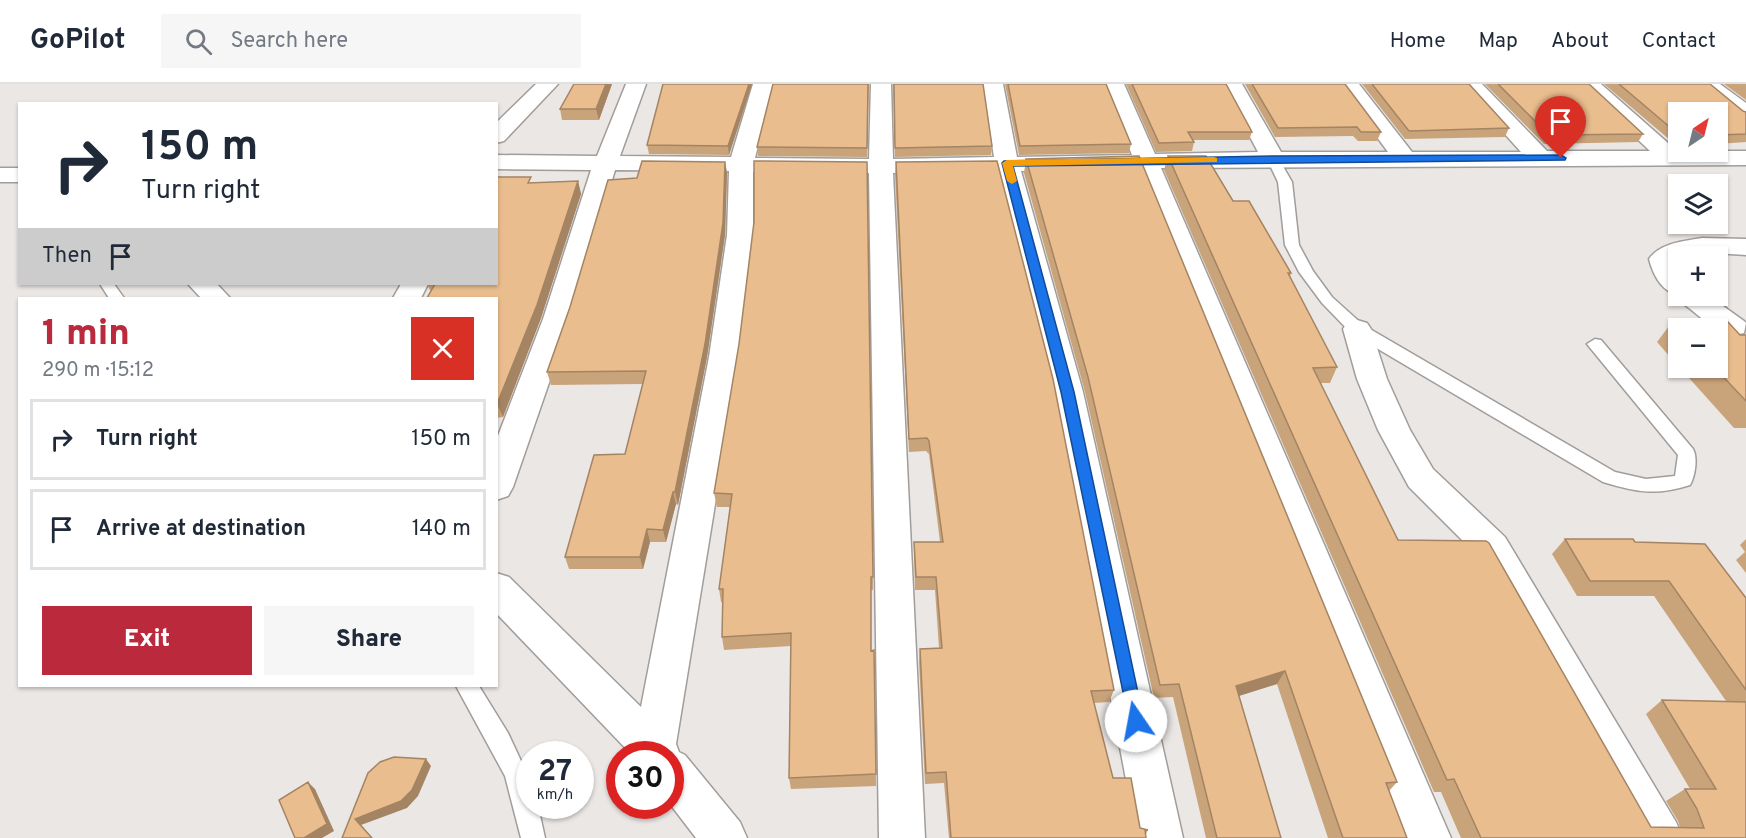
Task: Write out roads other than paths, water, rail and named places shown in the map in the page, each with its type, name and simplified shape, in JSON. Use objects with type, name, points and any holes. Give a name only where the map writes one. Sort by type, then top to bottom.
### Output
[{"type":"street","points":[[498,134],[548,84]]},
{"type":"street","points":[[498,481],[557,319],[605,164],[636,84]]},
{"type":"street","points":[[664,741],[724,357],[740,235],[741,165],[763,84]]},
{"type":"street","points":[[880,84],[880,166],[903,838]]},
{"type":"street","points":[[993,84],[1007,163],[1068,392],[1160,838]]},
{"type":"street","points":[[1114,84],[1144,162],[1428,838]]},
{"type":"street","points":[[1232,84],[1273,159]]},
{"type":"street","points":[[1348,84],[1405,158]]},
{"type":"street","points":[[1470,84],[1540,158]]},
{"type":"street","points":[[1589,84],[1668,155]]},
{"type":"street","points":[[1707,84],[1746,112]]},
{"type":"street","points":[[498,162],[880,166],[1273,159],[1668,157]]},
{"type":"street","points":[[1728,158],[1746,158]]},
{"type":"street","points":[[0,175],[18,175]]},
{"type":"street","points":[[1728,247],[1746,247]]},
{"type":"street","points":[[1668,254],[1662,259],[1668,274]]},
{"type":"street","points":[[203,285],[215,297]]},
{"type":"street","points":[[1705,306],[1734,327]]},
{"type":"street","points":[[1357,329],[1372,379],[1394,430],[1421,478],[1492,547],[1660,838]]},
{"type":"street","points":[[498,590],[645,741]]},
{"type":"street","points":[[684,787],[724,838]]},
{"type":"lane","points":[[1273,159],[1285,182],[1292,245],[1306,272],[1327,300],[1357,329],[1609,477],[1641,486],[1666,487],[1684,480],[1687,454],[1595,344]]},
{"type":"lane","points":[[468,687],[504,745],[521,781],[533,838]]}]
